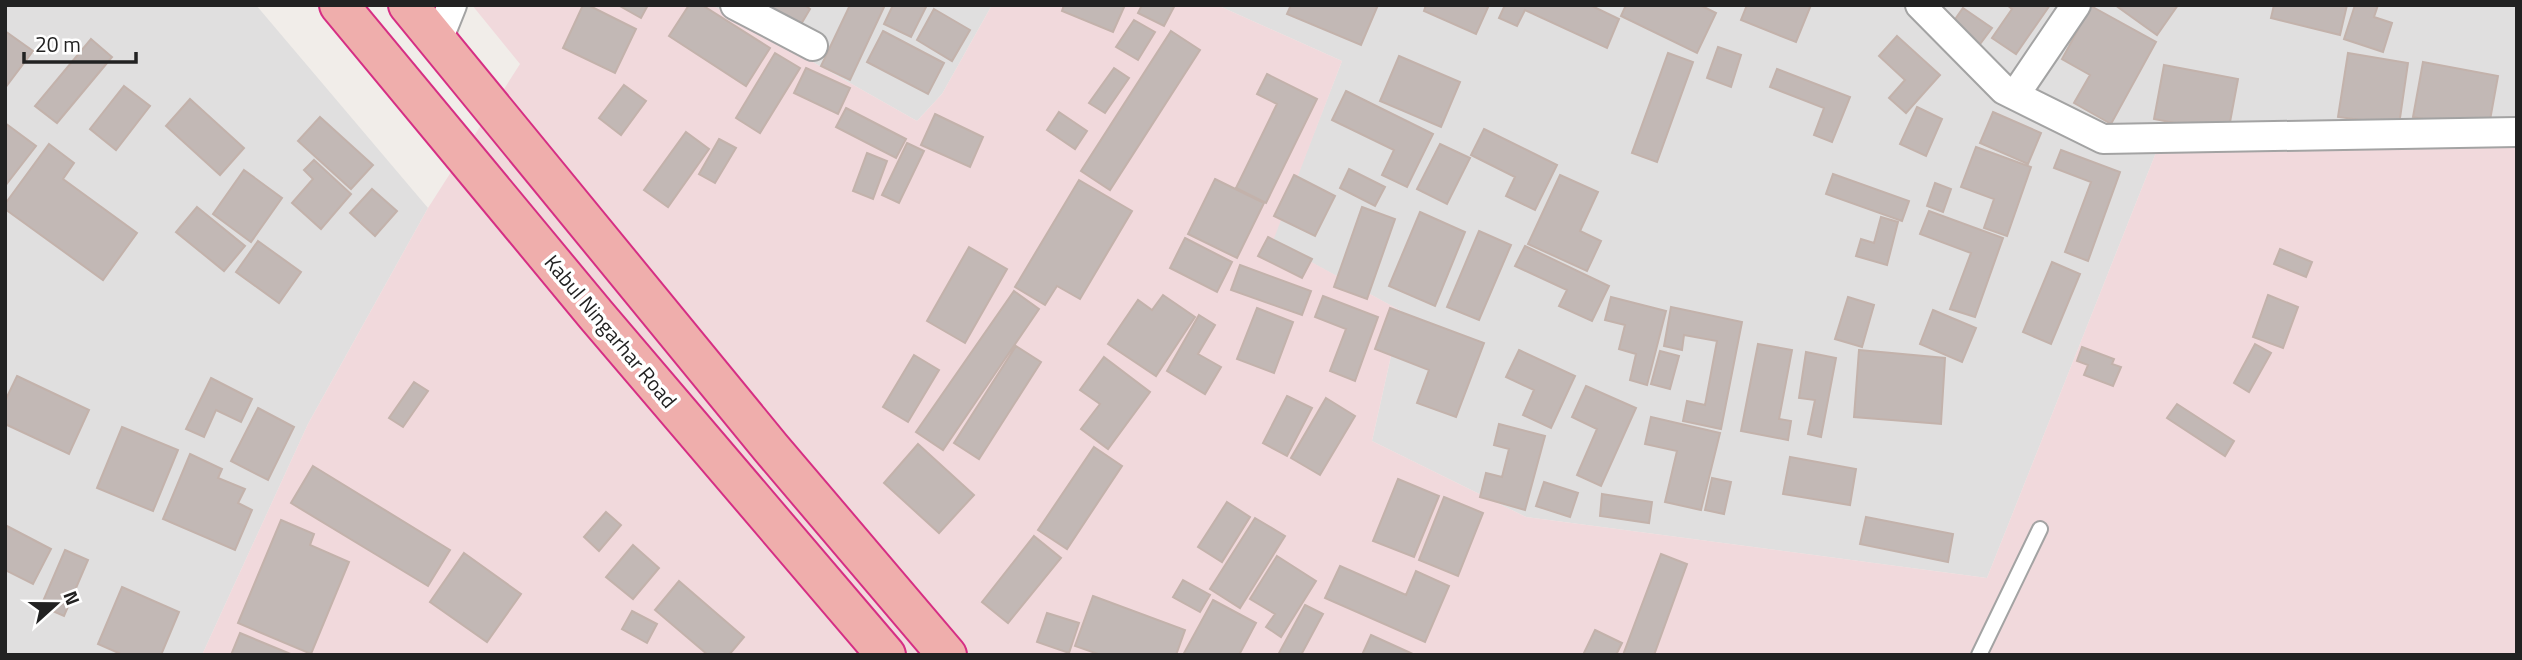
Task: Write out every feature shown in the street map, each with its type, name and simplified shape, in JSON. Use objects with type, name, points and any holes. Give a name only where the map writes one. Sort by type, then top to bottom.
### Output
[{"type":"highway","name":"Kabul Ningarhar Road","points":[[339,5],[596,315],[886,655]]},
{"type":"highway","points":[[408,5],[445,22],[771,448],[947,655]]},
{"type":"street","points":[[735,5],[813,46]]},
{"type":"street","points":[[1920,5],[2004,90],[2103,139],[2517,132]]},
{"type":"street","points":[[2015,95],[2076,5]]},
{"type":"lane","points":[[1979,655],[2040,529]]},
{"type":"shaded area","points":[[5,5],[256,5],[428,208],[308,424],[202,655],[5,653]]},
{"type":"shaded area","points":[[472,5],[712,5],[917,121],[942,94],[992,5],[1217,5],[1342,61],[1273,241],[1401,311],[1372,441],[1526,517],[1987,578],[2159,145],[2517,137],[2517,655],[202,655],[308,424],[428,208],[520,64]]},
{"type":"shaded area","points":[[712,5],[992,5],[942,94],[917,121]]},
{"type":"shaded area","points":[[1217,5],[2517,5],[2517,137],[2159,145],[1987,578],[1526,517],[1372,441],[1401,311],[1272,241],[1342,61]]},
{"type":"building","points":[[583,5],[636,29],[615,73],[563,48]]},
{"type":"building","points":[[618,5],[648,5],[641,18]]},
{"type":"building","points":[[689,5],[702,5],[770,48],[746,86],[669,36]]},
{"type":"building","points":[[761,5],[805,5],[810,9],[797,31]]},
{"type":"building","points":[[850,5],[885,5],[850,80],[821,66]]},
{"type":"building","points":[[893,5],[927,5],[911,37],[884,24]]},
{"type":"building","points":[[1064,5],[1125,5],[1113,32],[1062,11]]},
{"type":"building","points":[[1142,5],[1175,5],[1164,26],[1138,13]]},
{"type":"building","points":[[1291,5],[1378,5],[1361,45],[1287,14]]},
{"type":"building","points":[[1426,5],[1489,5],[1476,34],[1424,11]]},
{"type":"building","points":[[1505,5],[1590,5],[1619,19],[1607,48],[1525,10],[1517,26],[1499,18]]},
{"type":"building","points":[[1626,5],[1700,5],[1716,13],[1697,53],[1621,16]]},
{"type":"building","points":[[1747,5],[1811,5],[1796,42],[1741,20]]},
{"type":"building","points":[[2007,5],[2050,5],[2016,54],[1992,38],[2012,9]]},
{"type":"building","points":[[2115,5],[2178,5],[2157,35]]},
{"type":"building","points":[[2274,5],[2347,5],[2340,35],[2271,18]]},
{"type":"building","points":[[2355,5],[2378,5],[2374,17],[2392,23],[2383,52],[2344,39]]},
{"type":"building","points":[[2091,6],[2156,42],[2111,124],[2074,103],[2090,75],[2062,59]]},
{"type":"building","points":[[1963,8],[1992,28],[1977,48],[1949,28]]},
{"type":"building","points":[[934,9],[970,30],[952,61],[917,40]]},
{"type":"building","points":[[1134,20],[1155,32],[1138,60],[1116,47]]},
{"type":"building","points":[[5,31],[33,51],[5,88]]},
{"type":"building","points":[[883,31],[944,63],[928,94],[867,62]]},
{"type":"building","points":[[1171,31],[1200,50],[1110,190],[1081,171]]},
{"type":"building","points":[[1897,36],[1940,75],[1906,113],[1889,98],[1905,80],[1879,56]]},
{"type":"building","points":[[91,39],[112,57],[57,123],[35,106]]},
{"type":"building","points":[[1718,47],[1741,55],[1731,87],[1707,78]]},
{"type":"building","points":[[775,53],[800,68],[760,133],[736,118]]},
{"type":"building","points":[[1668,53],[1693,62],[1657,162],[1632,153]]},
{"type":"building","points":[[2348,53],[2408,63],[2399,125],[2338,117]]},
{"type":"building","points":[[1399,56],[1460,82],[1441,127],[1380,101]]},
{"type":"building","points":[[2423,62],[2498,76],[2488,131],[2413,117]]},
{"type":"building","points":[[2164,65],[2238,79],[2228,133],[2154,119]]},
{"type":"building","points":[[806,68],[850,88],[838,114],[794,93]]},
{"type":"building","points":[[1114,68],[1129,78],[1105,113],[1089,103]]},
{"type":"building","points":[[1777,69],[1850,97],[1832,142],[1814,135],[1824,108],[1770,87]]},
{"type":"building","points":[[1267,74],[1317,99],[1266,203],[1236,188],[1277,104],[1257,94]]},
{"type":"building","points":[[624,85],[646,101],[621,135],[599,118]]},
{"type":"building","points":[[124,86],[150,106],[116,150],[90,129]]},
{"type":"building","points":[[1346,91],[1433,134],[1407,187],[1382,175],[1394,150],[1332,120]]},
{"type":"building","points":[[190,99],[244,148],[220,175],[166,126]]},
{"type":"building","points":[[1917,107],[1942,119],[1926,156],[1900,144]]},
{"type":"building","points":[[846,108],[906,139],[896,158],[836,127]]},
{"type":"building","points":[[1059,112],[1087,131],[1075,149],[1047,130]]},
{"type":"building","points":[[1993,112],[2041,133],[2028,164],[1980,143]]},
{"type":"building","points":[[935,114],[983,137],[970,167],[921,145]]},
{"type":"building","points":[[320,117],[373,165],[351,189],[298,141]]},
{"type":"building","points":[[5,123],[36,146],[5,186]]},
{"type":"building","points":[[1484,129],[1557,165],[1535,210],[1506,196],[1515,177],[1471,155]]},
{"type":"building","points":[[686,132],[709,149],[668,207],[644,190]]},
{"type":"building","points":[[719,139],[736,148],[715,183],[699,174]]},
{"type":"building","points":[[907,143],[924,151],[899,203],[882,195]]},
{"type":"building","points":[[49,144],[74,163],[63,179],[137,233],[103,280],[5,209],[5,204]]},
{"type":"building","points":[[1440,144],[1470,158],[1447,204],[1417,189]]},
{"type":"building","points":[[1976,147],[2031,167],[2007,236],[1984,228],[1994,199],[1961,187]]},
{"type":"building","points":[[2061,150],[2120,172],[2088,261],[2065,252],[2091,182],[2054,168]]},
{"type":"building","points":[[867,153],[887,161],[873,199],[853,191]]},
{"type":"building","points":[[314,160],[351,194],[321,229],[292,203],[313,179],[304,170]]},
{"type":"building","points":[[1349,169],[1385,187],[1375,206],[1340,188]]},
{"type":"building","points":[[244,170],[282,198],[251,242],[213,214]]},
{"type":"building","points":[[1833,174],[1909,201],[1902,221],[1826,194]]},
{"type":"building","points":[[1294,175],[1335,196],[1315,236],[1274,216]]},
{"type":"building","points":[[1560,175],[1598,192],[1580,231],[1601,241],[1587,271],[1528,244]]},
{"type":"building","points":[[1215,179],[1264,203],[1237,258],[1188,234]]},
{"type":"building","points":[[1079,180],[1132,211],[1080,299],[1057,286],[1045,305],[1015,287]]},
{"type":"building","points":[[1935,183],[1951,189],[1943,212],[1927,206]]},
{"type":"building","points":[[372,189],[397,211],[375,236],[350,213]]},
{"type":"building","points":[[197,207],[245,246],[224,271],[176,232]]},
{"type":"building","points":[[1362,207],[1395,219],[1367,299],[1334,287]]},
{"type":"building","points":[[1929,211],[2003,238],[1975,317],[1950,309],[1971,253],[1920,234]]},
{"type":"building","points":[[1420,212],[1465,232],[1435,306],[1389,286]]},
{"type":"building","points":[[1881,217],[1898,222],[1887,265],[1856,256],[1861,239],[1874,243]]},
{"type":"building","points":[[1479,231],[1511,245],[1479,320],[1447,307]]},
{"type":"building","points":[[1268,237],[1312,259],[1302,278],[1258,256]]},
{"type":"building","points":[[1185,238],[1232,262],[1217,292],[1170,268]]},
{"type":"building","points":[[258,241],[301,272],[279,303],[236,272]]},
{"type":"building","points":[[1525,246],[1609,286],[1592,321],[1559,306],[1567,290],[1515,266]]},
{"type":"building","points":[[969,247],[1007,269],[965,343],[927,321]]},
{"type":"building","points":[[2280,249],[2312,262],[2306,277],[2274,264]]},
{"type":"building","points":[[2052,262],[2080,274],[2051,344],[2023,332]]},
{"type":"building","points":[[1240,265],[1311,291],[1302,315],[1231,290]]},
{"type":"building","points":[[1014,291],[1039,309],[943,450],[916,432]]},
{"type":"building","points":[[1163,295],[1195,317],[1156,376],[1108,344],[1138,300],[1152,310]]},
{"type":"building","points":[[2268,295],[2298,307],[2283,348],[2253,337]]},
{"type":"building","points":[[1323,296],[1378,317],[1355,381],[1330,371],[1346,329],[1315,317]]},
{"type":"building","points":[[1611,297],[1666,311],[1647,385],[1630,380],[1636,354],[1619,349],[1625,325],[1605,320]]},
{"type":"building","points":[[1848,297],[1874,305],[1862,347],[1835,339]]},
{"type":"building","points":[[1671,307],[1742,322],[1721,429],[1683,421],[1687,401],[1705,405],[1717,341],[1684,335],[1682,350],[1664,346]]},
{"type":"building","points":[[1257,308],[1293,322],[1274,373],[1237,359]]},
{"type":"building","points":[[1390,308],[1484,343],[1456,417],[1417,403],[1429,370],[1375,349]]},
{"type":"building","points":[[1933,310],[1976,328],[1962,362],[1920,344]]},
{"type":"building","points":[[1199,315],[1215,325],[1198,354],[1221,367],[1205,394],[1167,371]]},
{"type":"building","points":[[1758,344],[1792,350],[1779,419],[1791,421],[1788,440],[1741,431]]},
{"type":"building","points":[[2255,344],[2271,353],[2249,392],[2234,383]]},
{"type":"building","points":[[1016,346],[1041,362],[979,459],[954,443]]},
{"type":"building","points":[[2082,347],[2114,359],[2112,364],[2121,367],[2113,386],[2084,375],[2088,365],[2077,361]]},
{"type":"building","points":[[1519,350],[1575,376],[1551,428],[1523,415],[1534,390],[1506,377]]},
{"type":"building","points":[[1859,350],[1945,358],[1941,424],[1854,417]]},
{"type":"building","points":[[1660,351],[1679,356],[1670,389],[1651,384]]},
{"type":"building","points":[[1806,352],[1836,358],[1821,437],[1808,434],[1815,400],[1799,398]]},
{"type":"building","points":[[914,355],[939,370],[908,422],[883,407]]},
{"type":"building","points":[[1104,357],[1150,392],[1108,449],[1081,429],[1100,404],[1080,390]]},
{"type":"building","points":[[17,376],[89,410],[69,454],[5,424],[5,401]]},
{"type":"building","points":[[211,378],[252,399],[241,422],[216,410],[204,437],[186,429]]},
{"type":"building","points":[[414,382],[428,391],[403,427],[389,418]]},
{"type":"building","points":[[1586,386],[1636,408],[1601,486],[1577,475],[1597,429],[1572,417]]},
{"type":"building","points":[[1287,396],[1312,408],[1287,456],[1263,443]]},
{"type":"building","points":[[1326,398],[1355,416],[1320,475],[1291,458]]},
{"type":"building","points":[[2177,404],[2234,441],[2225,456],[2167,418]]},
{"type":"building","points":[[258,408],[294,427],[268,480],[231,461]]},
{"type":"building","points":[[1651,417],[1720,433],[1701,510],[1665,502],[1677,451],[1645,444]]},
{"type":"building","points":[[1499,424],[1545,436],[1525,510],[1480,497],[1486,473],[1502,477],[1509,449],[1494,445]]},
{"type":"building","points":[[122,427],[178,450],[153,511],[97,488]]},
{"type":"building","points":[[918,444],[974,495],[939,533],[884,483]]},
{"type":"building","points":[[1094,447],[1122,466],[1067,549],[1038,530]]},
{"type":"building","points":[[190,454],[222,469],[218,478],[245,489],[238,503],[252,510],[235,550],[163,519]]},
{"type":"building","points":[[1790,457],[1856,469],[1850,505],[1783,494]]},
{"type":"building","points":[[313,466],[450,550],[428,586],[291,503]]},
{"type":"building","points":[[1712,478],[1731,482],[1724,514],[1705,510]]},
{"type":"building","points":[[1398,479],[1439,496],[1414,557],[1373,541]]},
{"type":"building","points":[[1544,482],[1578,493],[1570,517],[1536,506]]},
{"type":"building","points":[[1602,494],[1652,502],[1649,523],[1600,516]]},
{"type":"building","points":[[1444,497],[1483,513],[1458,576],[1419,560]]},
{"type":"building","points":[[1227,502],[1250,517],[1222,562],[1198,547]]},
{"type":"building","points":[[606,512],[621,525],[599,551],[584,537]]},
{"type":"building","points":[[1866,517],[1953,534],[1948,562],[1860,544]]},
{"type":"building","points":[[1255,518],[1285,536],[1240,608],[1210,589]]},
{"type":"building","points":[[281,520],[314,534],[310,545],[349,562],[311,654],[238,623]]},
{"type":"building","points":[[5,525],[51,549],[33,584],[5,570]]},
{"type":"building","points":[[1034,536],[1061,558],[1008,623],[982,602]]},
{"type":"building","points":[[633,545],[659,568],[633,599],[606,577]]},
{"type":"building","points":[[65,550],[88,560],[64,616],[41,606]]},
{"type":"building","points":[[464,553],[521,594],[487,642],[430,602]]},
{"type":"building","points":[[1661,554],[1687,564],[1654,655],[1623,655]]},
{"type":"building","points":[[1277,556],[1316,581],[1281,637],[1266,627],[1275,614],[1250,599]]},
{"type":"building","points":[[1340,566],[1406,595],[1416,571],[1449,586],[1425,642],[1325,598]]},
{"type":"building","points":[[1183,580],[1210,595],[1200,612],[1173,597]]},
{"type":"building","points":[[679,581],[744,637],[729,655],[708,655],[655,610]]},
{"type":"building","points":[[122,587],[179,612],[161,655],[123,655],[98,644]]},
{"type":"building","points":[[1093,596],[1185,630],[1176,655],[1101,655],[1075,646]]},
{"type":"building","points":[[1213,600],[1256,623],[1239,655],[1183,655]]},
{"type":"building","points":[[1305,605],[1323,614],[1301,655],[1278,655]]},
{"type":"building","points":[[632,611],[657,624],[647,643],[622,629]]},
{"type":"building","points":[[1047,613],[1079,623],[1069,653],[1037,642]]},
{"type":"building","points":[[1595,630],[1622,643],[1616,655],[1583,655]]},
{"type":"building","points":[[240,633],[293,655],[231,655]]},
{"type":"building","points":[[1371,635],[1415,655],[1362,655]]}]
